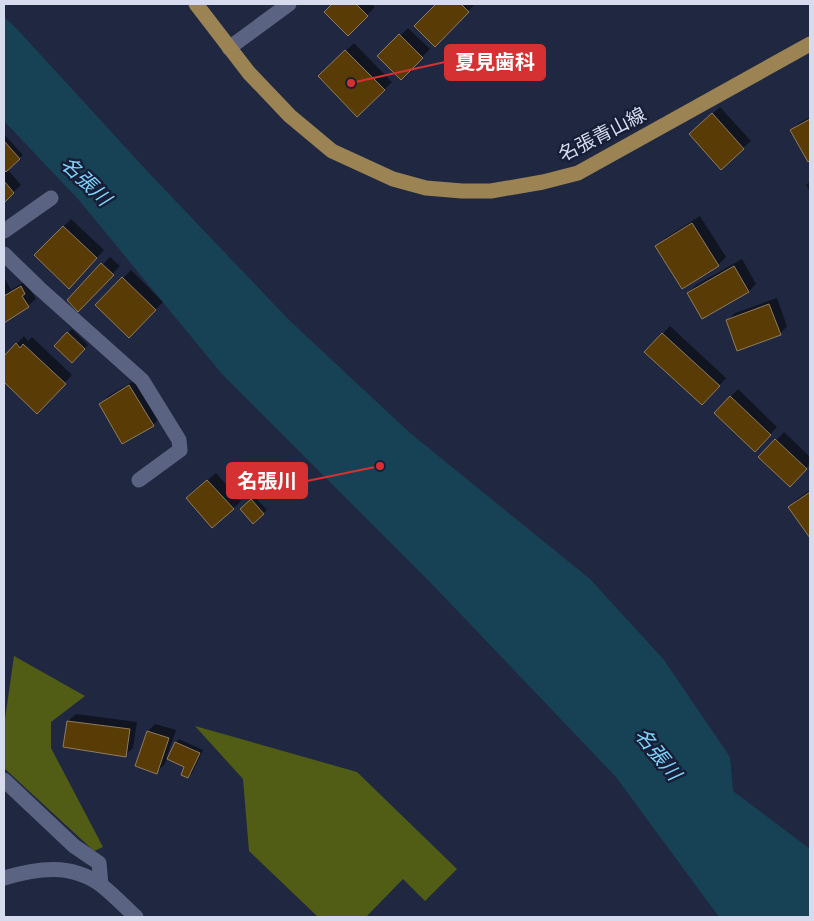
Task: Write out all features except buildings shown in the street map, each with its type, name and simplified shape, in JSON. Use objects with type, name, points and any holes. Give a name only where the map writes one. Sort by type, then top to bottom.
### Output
[{"type":"main road","name":"名張青山線","points":[[196,4],[249,73],[290,116],[332,151],[393,179],[426,188],[462,191],[491,191],[543,182],[578,173],[810,44]]},
{"type":"street","points":[[229,48],[289,4]]},
{"type":"street","points":[[4,231],[51,198]]},
{"type":"street","points":[[4,254],[142,380],[179,440],[180,450],[139,480]]},
{"type":"street","points":[[4,780],[74,846],[98,863],[101,885]]},
{"type":"street","points":[[4,878],[25,872],[59,869],[70,871],[101,885],[136,917]]},
{"type":"green space","points":[[14,656],[85,696],[51,722],[51,748],[103,847],[94,851],[4,768],[4,726]]},
{"type":"green space","points":[[195,726],[357,772],[457,869],[425,901],[403,879],[366,917],[318,917],[249,851],[243,779]]},
{"type":"water","points":[[4,17],[289,320],[410,433],[590,579],[664,660],[730,757],[733,791],[810,849],[810,917],[719,917],[616,777],[430,582],[222,374],[78,199],[4,121]]},
{"type":"place","name":"夏見歯科","points":[[351,83]]},
{"type":"place","name":"名張川","points":[[380,466]]}]
